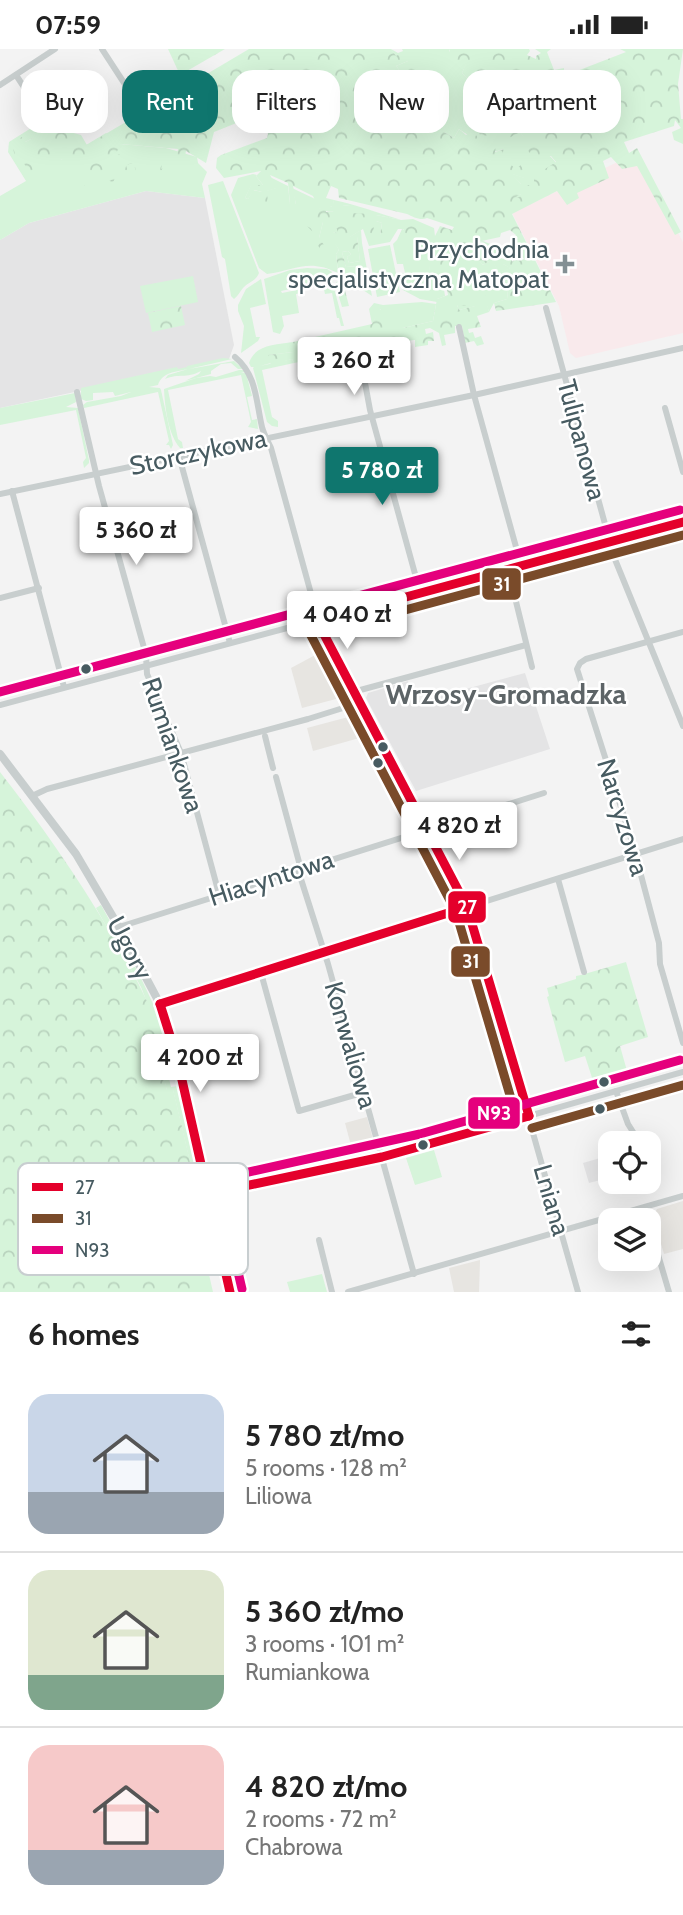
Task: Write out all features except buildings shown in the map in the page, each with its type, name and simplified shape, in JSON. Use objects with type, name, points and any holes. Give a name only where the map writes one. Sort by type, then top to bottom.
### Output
[{"type":"street","points":[[0,85],[55,49]]},
{"type":"street","points":[[102,49],[122,80]]},
{"type":"street","points":[[16,75],[21,83]]},
{"type":"street","name":"Tulipanowa","points":[[546,308],[614,557],[683,726]]},
{"type":"street","points":[[459,327],[474,395],[521,565]]},
{"type":"street","name":"Storczykowa","points":[[0,494],[474,395],[683,348]]},
{"type":"street","name":"Lniana","points":[[235,357],[247,369],[254,386],[262,429],[272,453],[321,631],[467,907],[578,1292]]},
{"type":"street","points":[[363,372],[419,592]]},
{"type":"street","name":"Rumiankowa","points":[[77,392],[96,474],[146,655],[147,674],[181,753],[219,894]]},
{"type":"street","points":[[665,408],[683,473]]},
{"type":"street","points":[[179,456],[230,643]]},
{"type":"street","points":[[12,491],[64,687]]},
{"type":"street","points":[[0,705],[683,522]]},
{"type":"street","points":[[508,569],[532,667]]},
{"type":"street","points":[[0,598],[38,588]]},
{"type":"street","name":"Narcyzowa","points":[[683,632],[582,661],[577,669],[635,855],[659,943],[660,964],[683,1043]]},
{"type":"street","points":[[353,692],[526,645]]},
{"type":"street","points":[[32,796],[47,789],[359,703]]},
{"type":"street","points":[[265,736],[274,768]]},
{"type":"street","name":"Ugory","points":[[0,754],[76,854],[160,1004],[177,1058],[200,1163]]},
{"type":"street","name":"Konwaliowa","points":[[276,777],[300,876],[325,952],[414,1274]]},
{"type":"street","name":"Hiacyntowa","points":[[119,927],[544,793]]},
{"type":"street","points":[[160,1004],[683,839]]},
{"type":"street","points":[[558,879],[584,972]]},
{"type":"street","points":[[261,973],[299,1111]]},
{"type":"street","points":[[248,1185],[382,1157],[683,1072]]},
{"type":"street","points":[[616,1091],[632,1131]]},
{"type":"street","points":[[289,1114],[365,1092]]},
{"type":"street","points":[[348,1292],[683,1196]]},
{"type":"street","points":[[319,1240],[332,1292]]},
{"type":"street","points":[[661,1264],[669,1292]]},
{"type":"shaded area","points":[[634,154],[683,242],[683,333],[576,358],[570,353],[559,306],[512,213]]},
{"type":"shaded area","points":[[146,191],[205,198],[234,345],[229,359],[0,408],[0,240],[29,223]]},
{"type":"shaded area","points":[[319,653],[337,695],[336,699],[302,708],[291,668]]},
{"type":"shaded area","points":[[525,673],[550,749],[416,791],[366,698],[368,693],[408,681],[414,703]]},
{"type":"shaded area","points":[[352,716],[363,737],[313,751],[307,728]]},
{"type":"shaded area","points":[[367,1117],[374,1143],[371,1149],[353,1153],[345,1123]]},
{"type":"shaded area","points":[[598,1159],[598,1181],[589,1183],[583,1163]]},
{"type":"shaded area","points":[[683,1201],[683,1249],[664,1254],[661,1244],[660,1208]]},
{"type":"shaded area","points":[[480,1260],[479,1292],[454,1292],[449,1268]]},
{"type":"green space","points":[[168,49],[225,49],[189,70],[178,70]]},
{"type":"green space","points":[[249,49],[391,49],[396,56],[404,52],[408,61],[396,66],[399,70],[354,70],[354,133],[446,133],[454,138],[459,129],[466,135],[476,135],[479,140],[490,140],[496,147],[495,152],[504,149],[498,166],[509,162],[515,169],[521,165],[527,179],[512,174],[521,184],[521,194],[514,198],[523,196],[525,185],[529,185],[534,193],[534,176],[556,162],[551,156],[534,159],[522,142],[524,138],[521,133],[621,133],[621,70],[580,70],[626,52],[620,49],[683,49],[678,84],[683,144],[674,140],[672,132],[681,128],[675,120],[674,126],[624,142],[629,153],[637,148],[681,232],[675,235],[637,166],[622,169],[611,157],[603,161],[609,178],[577,193],[579,198],[567,205],[557,191],[512,214],[556,302],[496,311],[494,303],[507,299],[509,281],[490,285],[486,291],[480,274],[486,271],[490,277],[510,268],[503,264],[503,269],[498,271],[492,261],[483,265],[478,259],[483,241],[495,246],[497,256],[503,259],[507,254],[512,256],[512,262],[516,257],[526,260],[522,257],[523,249],[516,247],[512,239],[516,235],[510,230],[501,233],[500,237],[468,244],[470,262],[460,270],[475,266],[474,285],[461,290],[460,301],[466,302],[466,306],[457,305],[459,310],[475,306],[475,297],[485,295],[489,312],[477,316],[481,327],[468,329],[469,333],[473,332],[475,338],[481,336],[484,344],[477,346],[474,341],[465,343],[462,326],[455,326],[455,333],[444,335],[446,345],[442,346],[439,333],[430,328],[425,329],[426,334],[433,332],[434,341],[415,347],[415,340],[406,341],[406,349],[400,350],[400,343],[394,344],[395,351],[388,361],[382,358],[378,344],[359,347],[363,362],[358,362],[359,371],[354,373],[349,363],[352,361],[350,350],[341,352],[346,369],[342,369],[338,353],[334,354],[340,376],[334,377],[331,361],[317,366],[314,359],[294,363],[292,359],[271,365],[268,355],[293,352],[293,342],[372,324],[379,309],[401,317],[403,328],[433,321],[437,299],[448,295],[445,279],[443,283],[433,283],[434,293],[425,293],[424,284],[431,282],[427,249],[436,248],[433,241],[424,249],[426,254],[422,259],[400,241],[404,229],[398,229],[390,242],[369,246],[363,229],[350,237],[357,236],[360,261],[349,263],[347,257],[351,254],[348,251],[342,252],[346,267],[360,266],[360,274],[342,279],[349,306],[342,307],[335,284],[339,280],[336,254],[339,250],[330,242],[328,231],[337,233],[337,229],[329,227],[328,222],[323,222],[319,238],[327,249],[323,253],[315,241],[316,235],[305,224],[319,208],[333,212],[334,208],[342,210],[342,205],[351,206],[350,213],[373,214],[374,235],[380,235],[382,223],[376,221],[376,215],[401,220],[413,219],[434,228],[435,236],[440,226],[452,230],[454,227],[427,218],[417,218],[339,198],[338,189],[331,186],[326,198],[334,200],[333,207],[317,205],[313,196],[293,186],[296,205],[290,204],[288,183],[270,175],[277,188],[267,191],[268,204],[263,203],[262,192],[254,190],[248,199],[245,198],[251,185],[263,185],[256,176],[261,171],[224,178],[216,168],[217,158],[267,138],[268,133],[340,133],[340,70],[232,70],[232,125],[218,130],[218,70],[214,70]]},
{"type":"green space","points":[[391,49],[398,53],[403,51],[402,49],[449,49],[467,62],[462,73],[463,131],[459,129],[454,138],[446,133],[449,133],[449,70],[399,70],[396,66],[408,61],[396,57]]},
{"type":"green space","points":[[449,49],[529,49],[527,55],[536,59],[541,53],[535,49],[551,49],[547,52],[554,70],[463,70],[466,63],[454,65]]},
{"type":"green space","points":[[122,124],[122,133],[214,133],[206,163],[186,151],[182,171],[175,172],[178,149],[120,144],[116,154],[120,154],[122,149],[129,150],[130,158],[136,157],[137,162],[126,165],[128,173],[135,167],[137,175],[132,180],[138,179],[144,166],[155,168],[157,163],[162,164],[161,169],[165,167],[167,178],[179,176],[179,181],[157,182],[156,173],[146,172],[139,183],[126,187],[121,168],[113,182],[93,176],[84,200],[81,199],[88,174],[73,158],[60,160],[58,157],[29,174],[24,163],[18,164],[11,143],[22,137],[25,142],[33,138],[33,133],[74,133],[81,135],[87,145]]},
{"type":"green space","points":[[23,133],[33,133],[33,138],[25,142],[11,143],[59,157],[61,160],[106,133],[120,144],[166,148],[197,157],[198,163],[207,172],[202,184],[205,198],[146,191],[29,223],[0,240],[0,196],[26,181],[8,152],[9,142]]},
{"type":"green space","points":[[466,133],[521,133],[556,163],[534,195],[509,199],[521,194],[521,184],[510,173],[525,178],[515,169],[497,166],[503,149],[489,151]]},
{"type":"green space","points":[[479,133],[518,133],[496,145],[491,135],[480,136]]},
{"type":"green space","points":[[257,175],[263,185],[251,186],[245,198],[248,199],[253,190],[262,192],[276,188],[270,177],[288,186],[290,204],[296,204],[292,188],[332,207],[334,200],[401,220],[376,215],[376,221],[382,223],[380,235],[374,235],[350,213],[350,206],[343,205],[342,211],[336,212],[319,208],[319,238],[323,222],[329,222],[337,229],[337,233],[329,232],[339,250],[336,254],[338,273],[318,266],[302,266],[267,274],[259,268],[231,195],[238,178]]},
{"type":"green space","points":[[223,181],[259,273],[234,299],[231,296],[225,259],[222,257],[208,185]]},
{"type":"green space","points":[[402,229],[423,250],[433,240],[437,249],[428,249],[431,282],[443,283],[445,296],[437,299],[437,302],[420,299],[403,290],[399,274],[405,273],[403,264],[397,264],[393,244]]},
{"type":"green space","points":[[361,230],[372,296],[345,278],[360,274],[359,266],[346,267],[342,252],[348,251],[351,254],[347,257],[349,263],[360,261],[357,237],[348,238]]},
{"type":"green space","points":[[483,241],[478,259],[483,265],[493,261],[498,271],[503,264],[511,268],[490,277],[487,290],[490,285],[509,281],[507,299],[494,303],[489,312],[484,296],[476,306],[459,310],[457,272],[468,244]]},
{"type":"green space","points":[[390,245],[400,292],[377,297],[368,249]]},
{"type":"green space","points":[[327,269],[332,272],[344,326],[341,326],[337,318],[332,293],[325,294],[323,285],[329,283],[328,279],[323,280],[323,275],[313,278],[314,284],[281,291],[302,289],[302,293],[296,294],[299,313],[282,316],[284,326],[280,334],[273,332],[264,279],[290,270]]},
{"type":"green space","points":[[193,276],[198,302],[146,313],[140,286]]},
{"type":"green space","points":[[261,279],[266,304],[250,308],[256,337],[260,337],[241,353],[244,326],[238,305],[246,289]]},
{"type":"green space","points":[[422,302],[436,304],[433,321],[403,328],[380,309],[372,324],[369,309],[374,303],[383,305]]},
{"type":"green space","points":[[181,306],[185,325],[152,332],[148,313]]},
{"type":"green space","points":[[293,342],[293,352],[269,355],[271,363],[260,366],[292,359],[294,363],[262,370],[272,417],[278,421],[278,427],[272,426],[267,422],[254,367],[249,363],[261,349]]},
{"type":"green space","points":[[223,358],[232,359],[189,369],[234,361],[243,369],[238,369],[231,363],[221,364],[211,371],[211,374],[185,381],[201,371],[165,379],[168,375],[188,369],[166,375],[158,385],[149,387],[161,390],[173,445],[171,449],[166,445],[169,441],[158,392],[84,408],[83,405],[87,402],[121,396],[131,392],[115,396],[113,392],[93,393],[93,400],[81,399],[81,388]]},
{"type":"green space","points":[[239,370],[246,373],[252,396],[247,397],[252,420],[257,419],[258,429],[248,427],[251,422],[241,375],[168,390],[178,439],[182,442],[183,448],[180,448],[170,428],[164,389],[196,378],[216,377]]},
{"type":"green space","points":[[75,393],[76,402],[66,407],[78,408],[89,460],[84,468],[83,462],[86,458],[76,410],[0,425],[0,408]]},
{"type":"green space","points":[[0,772],[58,850],[131,969],[160,1033],[154,1035],[167,1090],[173,1089],[190,1163],[18,1163],[18,1275],[209,1275],[213,1292],[0,1292]]},
{"type":"green space","points":[[101,905],[145,986],[160,1020],[166,1037],[160,1040],[171,1087],[178,1086],[195,1163],[190,1163],[173,1090],[167,1091],[154,1035],[159,1033],[141,987],[96,908]]},
{"type":"green space","points":[[626,962],[648,1037],[620,1046],[629,1078],[595,1087],[585,1056],[565,1062],[547,997],[547,988],[576,979],[576,976]]},
{"type":"green space","points":[[434,1150],[442,1177],[415,1185],[406,1158]]},
{"type":"green space","points":[[322,1274],[327,1292],[290,1292],[287,1282]]},
{"type":"transit line","name":"N93","points":[[0,692],[680,510]]},
{"type":"transit line","name":"27","points":[[317,621],[683,522]]},
{"type":"transit line","name":"31","points":[[320,633],[683,535]]},
{"type":"transit line","name":"27","points":[[317,621],[467,907],[529,1116]]},
{"type":"transit line","name":"31","points":[[306,626],[456,912],[517,1119]]},
{"type":"transit line","name":"27","points":[[160,1004],[467,907]]},
{"type":"transit line","name":"27","points":[[160,1004],[177,1058],[201,1163]]},
{"type":"transit line","name":"N93","points":[[248,1172],[420,1134],[680,1060]]},
{"type":"transit line","name":"31","points":[[532,1128],[683,1085]]},
{"type":"transit line","name":"27","points":[[248,1185],[382,1157],[529,1116]]},
{"type":"transit line","name":"27","points":[[226,1275],[230,1292]]},
{"type":"transit line","name":"N93","points":[[239,1275],[242,1289]]},
{"type":"place","name":"Przychodnia specjalistyczna Matopat","points":[[565,264]]},
{"type":"district","name":"Wrzosy-Gromadzka","points":[[506,694]]}]
